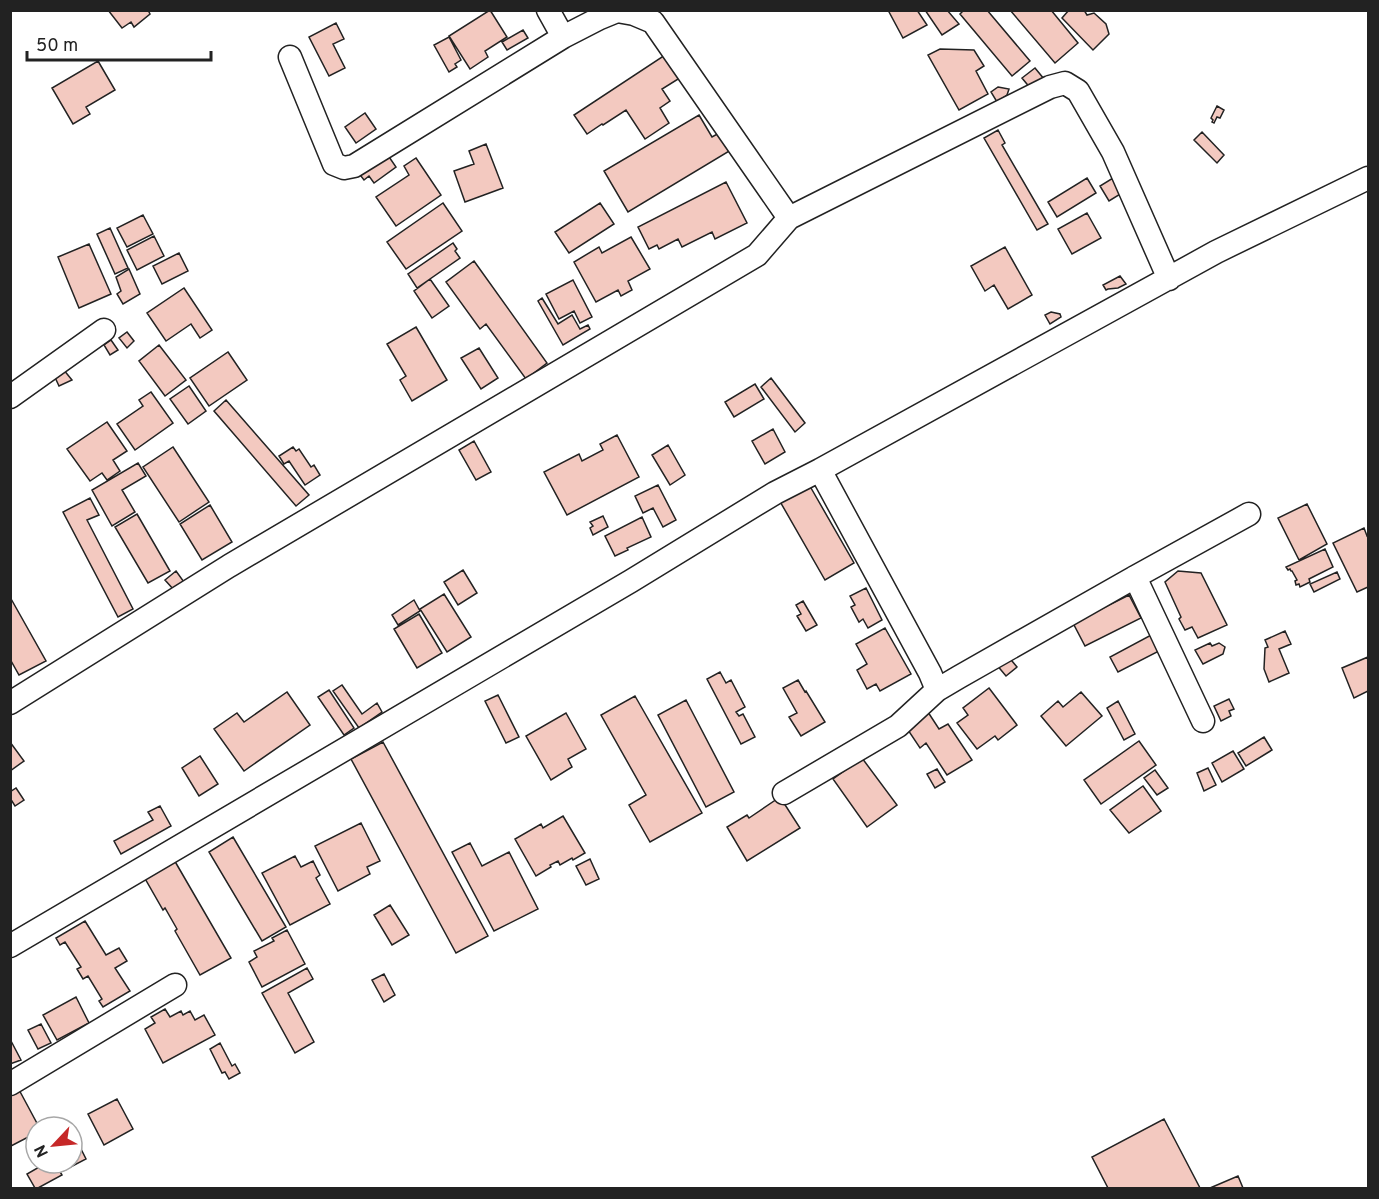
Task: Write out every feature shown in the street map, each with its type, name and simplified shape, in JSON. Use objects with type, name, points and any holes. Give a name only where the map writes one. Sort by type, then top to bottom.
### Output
[{"type":"street","points":[[548,10],[563,37]]},
{"type":"street","points":[[290,57],[334,164],[344,168],[354,166],[563,37],[617,11],[634,14],[653,22],[789,218]]},
{"type":"street","points":[[10,703],[229,566],[757,255],[789,218],[1050,87],[1065,83],[1078,91],[1113,152],[1169,279]]},
{"type":"street","points":[[10,946],[631,581],[775,493],[1216,252],[1368,178]]},
{"type":"street","points":[[10,397],[104,330]]},
{"type":"street","points":[[820,470],[930,672],[937,690]]},
{"type":"street","points":[[784,793],[898,726],[937,690],[1249,514]]},
{"type":"street","points":[[1135,577],[1203,721]]},
{"type":"street","points":[[10,1084],[175,985]]},
{"type":"building","points":[[108,10],[148,10],[150,14],[134,27],[131,22],[122,28]]},
{"type":"building","points":[[490,10],[507,37],[485,51],[488,57],[470,69],[449,36]]},
{"type":"building","points":[[888,10],[917,10],[927,25],[903,38]]},
{"type":"building","points":[[925,10],[947,10],[959,24],[942,35]]},
{"type":"building","points":[[964,10],[987,10],[1030,61],[1012,76],[960,14]]},
{"type":"building","points":[[1010,10],[1051,10],[1078,43],[1055,63]]},
{"type":"building","points":[[1069,10],[1084,10],[1087,15],[1094,13],[1106,24],[1109,34],[1093,50],[1062,18]]},
{"type":"building","points":[[336,23],[344,39],[333,44],[345,68],[329,76],[309,37]]},
{"type":"building","points":[[523,30],[528,38],[507,50],[502,42]]},
{"type":"building","points":[[449,37],[461,60],[455,64],[457,67],[449,72],[434,45]]},
{"type":"building","points":[[940,49],[974,50],[984,66],[976,71],[988,94],[959,110],[928,55]]},
{"type":"building","points":[[668,53],[683,76],[662,89],[670,101],[660,108],[669,123],[645,139],[626,110],[587,134],[574,115]]},
{"type":"building","points":[[98,61],[115,90],[86,107],[90,114],[73,124],[52,88]]},
{"type":"building","points":[[1035,68],[1044,79],[1031,89],[1022,78]]},
{"type":"building","points":[[998,87],[1009,89],[1007,95],[997,102],[991,92]]},
{"type":"building","points":[[1217,106],[1224,110],[1214,123],[1211,118]]},
{"type":"building","points":[[365,113],[376,129],[356,143],[345,127]]},
{"type":"building","points":[[699,115],[712,137],[721,132],[731,150],[628,212],[604,171]]},
{"type":"building","points":[[998,130],[1005,143],[1002,145],[1048,224],[1037,230],[984,138]]},
{"type":"building","points":[[1202,132],[1224,155],[1217,163],[1194,140]]},
{"type":"building","points":[[486,144],[503,188],[465,202],[454,171],[474,164],[469,151]]},
{"type":"building","points":[[385,151],[396,167],[374,183],[369,176],[364,180],[357,171]]},
{"type":"building","points":[[416,158],[441,195],[396,226],[376,197],[409,175],[404,166]]},
{"type":"building","points":[[1087,178],[1096,193],[1057,217],[1048,202]]},
{"type":"building","points":[[1113,178],[1122,193],[1109,201],[1100,186]]},
{"type":"building","points":[[726,182],[747,223],[715,239],[712,232],[682,247],[678,239],[659,249],[657,245],[649,249],[638,227]]},
{"type":"building","points":[[443,203],[462,231],[406,269],[387,242]]},
{"type":"building","points":[[600,203],[614,224],[569,253],[555,232]]},
{"type":"building","points":[[1087,213],[1101,238],[1072,254],[1058,229]]},
{"type":"building","points":[[143,215],[153,234],[127,247],[117,228]]},
{"type":"building","points":[[110,228],[128,268],[115,274],[97,234]]},
{"type":"building","points":[[154,236],[164,256],[137,270],[127,250]]},
{"type":"building","points":[[631,237],[650,269],[628,281],[632,290],[621,296],[618,290],[596,302],[574,262],[599,247],[602,253]]},
{"type":"building","points":[[453,243],[460,258],[417,288],[408,274]]},
{"type":"building","points":[[89,244],[111,294],[79,308],[58,257]]},
{"type":"building","points":[[1005,247],[1032,295],[1008,309],[994,285],[985,291],[971,266]]},
{"type":"building","points":[[179,253],[188,271],[162,284],[153,266]]},
{"type":"building","points":[[474,261],[547,363],[526,379],[486,324],[480,329],[446,282]]},
{"type":"building","points":[[129,269],[140,294],[123,304],[117,294],[121,291],[116,277]]},
{"type":"building","points":[[1120,276],[1126,284],[1106,290],[1103,285]]},
{"type":"building","points":[[430,279],[449,306],[432,318],[414,291]]},
{"type":"building","points":[[573,280],[592,317],[580,323],[574,311],[559,319],[546,294]]},
{"type":"building","points":[[184,288],[212,330],[200,338],[191,324],[166,341],[147,313]]},
{"type":"building","points":[[542,298],[558,324],[572,315],[580,329],[588,325],[590,329],[563,345],[538,301]]},
{"type":"building","points":[[1051,312],[1060,314],[1061,317],[1050,324],[1045,315]]},
{"type":"building","points":[[416,327],[447,380],[412,401],[400,380],[406,376],[387,344]]},
{"type":"building","points":[[127,332],[134,341],[127,348],[119,338]]},
{"type":"building","points":[[111,340],[118,350],[110,355],[104,345]]},
{"type":"building","points":[[159,345],[186,380],[165,396],[139,361]]},
{"type":"building","points":[[479,348],[498,378],[481,389],[461,358]]},
{"type":"building","points":[[228,352],[247,380],[209,406],[190,378]]},
{"type":"building","points":[[63,369],[72,380],[59,386],[53,373]]},
{"type":"building","points":[[771,378],[805,423],[795,432],[761,387]]},
{"type":"building","points":[[755,384],[764,399],[734,417],[725,402]]},
{"type":"building","points":[[189,386],[206,411],[188,424],[170,399]]},
{"type":"building","points":[[151,392],[173,423],[135,450],[117,424],[143,406],[139,400]]},
{"type":"building","points":[[226,400],[309,495],[296,506],[214,411]]},
{"type":"building","points":[[107,422],[127,451],[113,460],[120,471],[107,480],[102,473],[90,481],[67,449]]},
{"type":"building","points":[[773,429],[785,452],[765,464],[752,441]]},
{"type":"building","points":[[617,435],[639,477],[567,515],[544,472],[579,454],[582,461],[603,450],[600,444]]},
{"type":"building","points":[[474,441],[491,472],[476,480],[459,450]]},
{"type":"building","points":[[668,445],[685,475],[670,485],[652,455]]},
{"type":"building","points":[[173,447],[209,502],[179,522],[143,467]]},
{"type":"building","points":[[293,447],[296,451],[299,449],[311,467],[314,465],[320,475],[305,485],[289,461],[284,464],[279,456]]},
{"type":"building","points":[[138,463],[146,476],[122,490],[135,512],[112,526],[92,490]]},
{"type":"building","points":[[807,481],[854,563],[825,580],[778,498]]},
{"type":"building","points":[[658,485],[676,520],[663,527],[653,508],[643,513],[635,496]]},
{"type":"building","points":[[90,498],[99,515],[87,520],[133,609],[118,617],[63,512]]},
{"type":"building","points":[[1307,504],[1327,544],[1299,560],[1278,518]]},
{"type":"building","points":[[210,505],[232,542],[202,560],[180,524]]},
{"type":"building","points":[[137,514],[170,571],[148,583],[115,527]]},
{"type":"building","points":[[603,516],[608,527],[593,535],[590,528],[593,526],[590,522]]},
{"type":"building","points":[[642,517],[651,537],[615,556],[605,536]]},
{"type":"building","points":[[1364,528],[1368,535],[1368,587],[1357,592],[1333,543]]},
{"type":"building","points":[[1325,549],[1333,567],[1309,579],[1310,582],[1300,587],[1299,584],[1296,585],[1297,580],[1292,571],[1286,567]]},
{"type":"building","points":[[463,570],[477,593],[458,605],[444,582]]},
{"type":"building","points":[[176,571],[184,582],[174,590],[165,580]]},
{"type":"building","points":[[1178,571],[1201,573],[1227,625],[1198,638],[1192,627],[1185,630],[1165,582]]},
{"type":"building","points":[[1337,572],[1340,579],[1314,592],[1310,584]]},
{"type":"building","points":[[866,588],[882,620],[868,628],[863,619],[859,622],[851,607],[855,605],[850,596]]},
{"type":"building","points":[[444,594],[471,637],[447,652],[420,609]]},
{"type":"building","points":[[1129,595],[1141,618],[1085,646],[1073,623]]},
{"type":"building","points":[[10,597],[46,661],[19,675],[10,659]]},
{"type":"building","points":[[414,600],[420,611],[398,625],[392,615]]},
{"type":"building","points":[[803,601],[817,625],[806,631],[797,616],[801,614],[796,605]]},
{"type":"building","points":[[419,614],[442,653],[417,668],[394,629]]},
{"type":"building","points":[[885,628],[911,674],[880,691],[876,684],[867,689],[857,670],[867,664],[856,644]]},
{"type":"building","points":[[1285,631],[1291,644],[1279,649],[1289,673],[1269,682],[1264,669],[1265,648],[1268,647],[1265,640]]},
{"type":"building","points":[[1153,634],[1161,650],[1118,672],[1110,657]]},
{"type":"building","points":[[1210,643],[1212,646],[1219,643],[1225,647],[1223,654],[1203,664],[1195,650]]},
{"type":"building","points":[[1007,655],[1017,667],[1006,676],[996,664]]},
{"type":"building","points":[[1368,657],[1368,691],[1354,698],[1342,668]]},
{"type":"building","points":[[720,672],[726,683],[731,680],[745,707],[736,712],[739,716],[743,714],[755,737],[741,744],[707,679]]},
{"type":"building","points":[[798,680],[825,722],[801,736],[789,717],[797,713],[783,688]]},
{"type":"building","points":[[342,685],[362,714],[377,703],[382,712],[359,728],[333,691]]},
{"type":"building","points":[[989,688],[1017,725],[998,740],[995,736],[977,749],[957,723],[968,715],[963,708]]},
{"type":"building","points":[[329,690],[354,728],[344,735],[318,697]]},
{"type":"building","points":[[287,692],[310,725],[244,771],[214,729],[237,713],[244,722]]},
{"type":"building","points":[[1081,692],[1102,716],[1066,746],[1041,716],[1058,701],[1063,707]]},
{"type":"building","points":[[498,695],[519,737],[506,743],[485,701]]},
{"type":"building","points":[[635,696],[702,813],[650,842],[629,805],[646,795],[601,715]]},
{"type":"building","points":[[1229,699],[1234,709],[1229,711],[1231,716],[1221,721],[1214,706]]},
{"type":"building","points":[[686,700],[734,792],[706,807],[658,715]]},
{"type":"building","points":[[1118,701],[1135,734],[1124,740],[1107,708]]},
{"type":"building","points":[[926,709],[939,729],[948,724],[972,760],[947,775],[926,743],[920,748],[904,724]]},
{"type":"building","points":[[566,713],[586,749],[568,759],[572,767],[551,780],[526,736]]},
{"type":"building","points":[[1264,737],[1272,750],[1246,766],[1238,753]]},
{"type":"building","points":[[1139,741],[1156,765],[1101,804],[1084,780]]},
{"type":"building","points":[[10,742],[24,761],[10,771]]},
{"type":"building","points":[[383,742],[488,936],[456,953],[351,759]]},
{"type":"building","points":[[1233,751],[1244,769],[1222,782],[1212,763]]},
{"type":"building","points":[[200,756],[218,784],[199,796],[182,768]]},
{"type":"building","points":[[862,758],[897,805],[867,827],[833,779]]},
{"type":"building","points":[[1208,768],[1216,785],[1204,791],[1197,773]]},
{"type":"building","points":[[937,769],[945,782],[935,788],[927,774]]},
{"type":"building","points":[[1155,770],[1168,788],[1157,795],[1144,778]]},
{"type":"building","points":[[1143,786],[1161,811],[1129,833],[1110,810]]},
{"type":"building","points":[[16,788],[24,800],[15,806],[10,798],[10,792]]},
{"type":"building","points":[[780,797],[800,828],[747,861],[727,827],[747,815],[749,818]]},
{"type":"building","points":[[160,806],[171,826],[121,854],[114,841],[153,820],[148,812]]},
{"type":"building","points":[[563,816],[585,853],[560,865],[558,861],[536,876],[515,839],[541,824],[543,828]]},
{"type":"building","points":[[361,823],[380,861],[367,867],[370,874],[338,891],[315,846]]},
{"type":"building","points":[[233,837],[286,927],[262,941],[209,852]]},
{"type":"building","points":[[470,843],[482,866],[509,852],[538,909],[494,931],[452,852]]},
{"type":"building","points":[[295,856],[301,867],[313,861],[320,875],[316,878],[330,904],[290,925],[262,873]]},
{"type":"building","points":[[173,858],[231,958],[200,975],[175,931],[177,929],[143,875]]},
{"type":"building","points":[[590,859],[599,879],[586,885],[576,866]]},
{"type":"building","points":[[390,905],[409,935],[392,945],[374,915]]},
{"type":"building","points":[[85,921],[106,955],[119,948],[127,961],[115,968],[130,991],[103,1007],[99,1001],[102,999],[88,976],[83,979],[77,969],[81,967],[65,942],[60,945],[56,938]]},
{"type":"building","points":[[287,930],[305,964],[262,987],[249,962],[257,957],[254,951],[274,941],[272,938]]},
{"type":"building","points":[[307,968],[313,979],[288,993],[314,1042],[295,1053],[262,993]]},
{"type":"building","points":[[384,974],[395,995],[384,1002],[372,980]]},
{"type":"building","points":[[76,997],[89,1023],[57,1040],[43,1015]]},
{"type":"building","points":[[165,1009],[170,1017],[181,1011],[183,1015],[190,1011],[195,1020],[204,1015],[215,1035],[163,1063],[145,1029],[155,1023],[151,1017]]},
{"type":"building","points":[[41,1024],[51,1043],[38,1049],[28,1030]]},
{"type":"building","points":[[10,1039],[21,1060],[10,1064]]},
{"type":"building","points":[[220,1043],[232,1066],[235,1064],[240,1073],[229,1079],[225,1072],[222,1073],[210,1049]]},
{"type":"building","points":[[17,1086],[33,1115],[24,1115],[24,1139],[11,1146],[10,1090]]},
{"type":"building","points":[[117,1099],[133,1129],[104,1145],[88,1114]]},
{"type":"building","points":[[1164,1119],[1200,1188],[1108,1188],[1092,1157]]},
{"type":"building","points":[[28,1175],[62,1175],[38,1188],[35,1188]]},
{"type":"building","points":[[1238,1176],[1243,1188],[1210,1188]]}]
